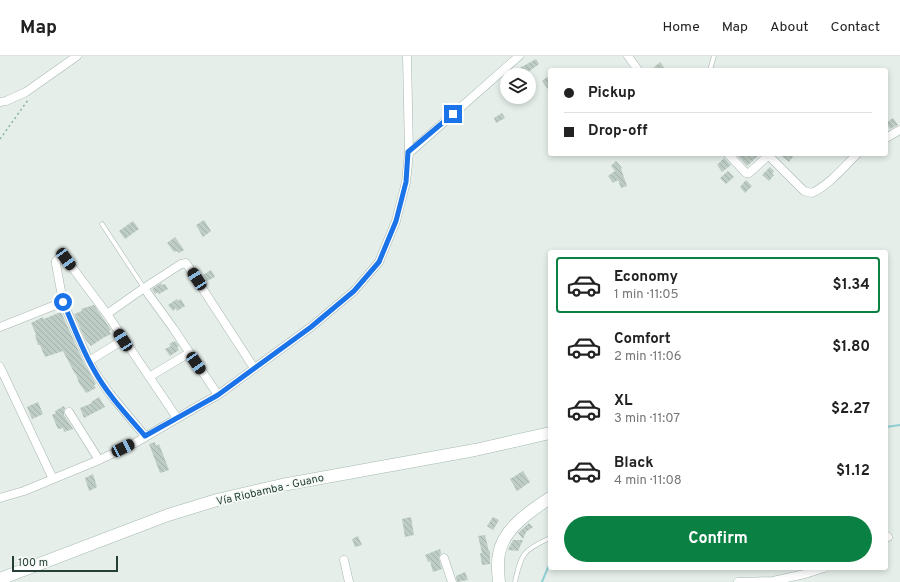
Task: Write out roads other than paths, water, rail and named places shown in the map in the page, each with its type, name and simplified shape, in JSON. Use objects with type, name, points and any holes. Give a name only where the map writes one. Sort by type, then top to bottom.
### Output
[{"type":"main road","name":"Vía Riobamba - Guano","points":[[0,579],[168,515],[217,500],[282,485],[475,450],[548,433]]},
{"type":"main road","points":[[499,582],[499,555],[501,546],[506,537],[512,528],[526,515],[548,499]]},
{"type":"street","points":[[0,102],[6,101],[26,92],[77,56]]},
{"type":"street","points":[[0,498],[24,491],[99,460],[135,443],[218,395],[311,327],[354,291],[379,262],[396,221],[406,182],[408,152],[407,56]]},
{"type":"street","points":[[408,152],[519,56]]},
{"type":"street","points":[[628,56],[637,68]]},
{"type":"street","points":[[888,137],[900,130]]},
{"type":"street","points":[[730,156],[746,173],[749,173],[767,156]]},
{"type":"street","points":[[769,156],[804,191],[812,193],[820,189],[835,177],[855,156]]},
{"type":"street","points":[[145,436],[110,394],[89,361],[63,302],[56,264],[56,261],[60,256],[66,259],[107,314],[123,340],[177,418]]},
{"type":"street","points":[[107,314],[181,264],[186,263],[254,368]]},
{"type":"street","points":[[144,288],[218,395]]},
{"type":"street","points":[[0,327],[63,302]]},
{"type":"street","points":[[89,361],[123,340]]},
{"type":"street","points":[[149,377],[189,352]]},
{"type":"street","points":[[0,367],[53,479]]},
{"type":"street","points":[[69,412],[99,460]]},
{"type":"street","points":[[444,558],[452,582]]},
{"type":"street","points":[[344,560],[349,582]]},
{"type":"street","points":[[738,582],[773,581],[818,570]]},
{"type":"lane","points":[[711,68],[714,56]]},
{"type":"lane","points":[[102,224],[144,288]]},
{"type":"lane","points":[[515,582],[522,557],[527,550],[548,539]]},
{"type":"waterway","points":[[888,427],[900,425]]},
{"type":"waterway","points":[[542,582],[548,567]]}]
